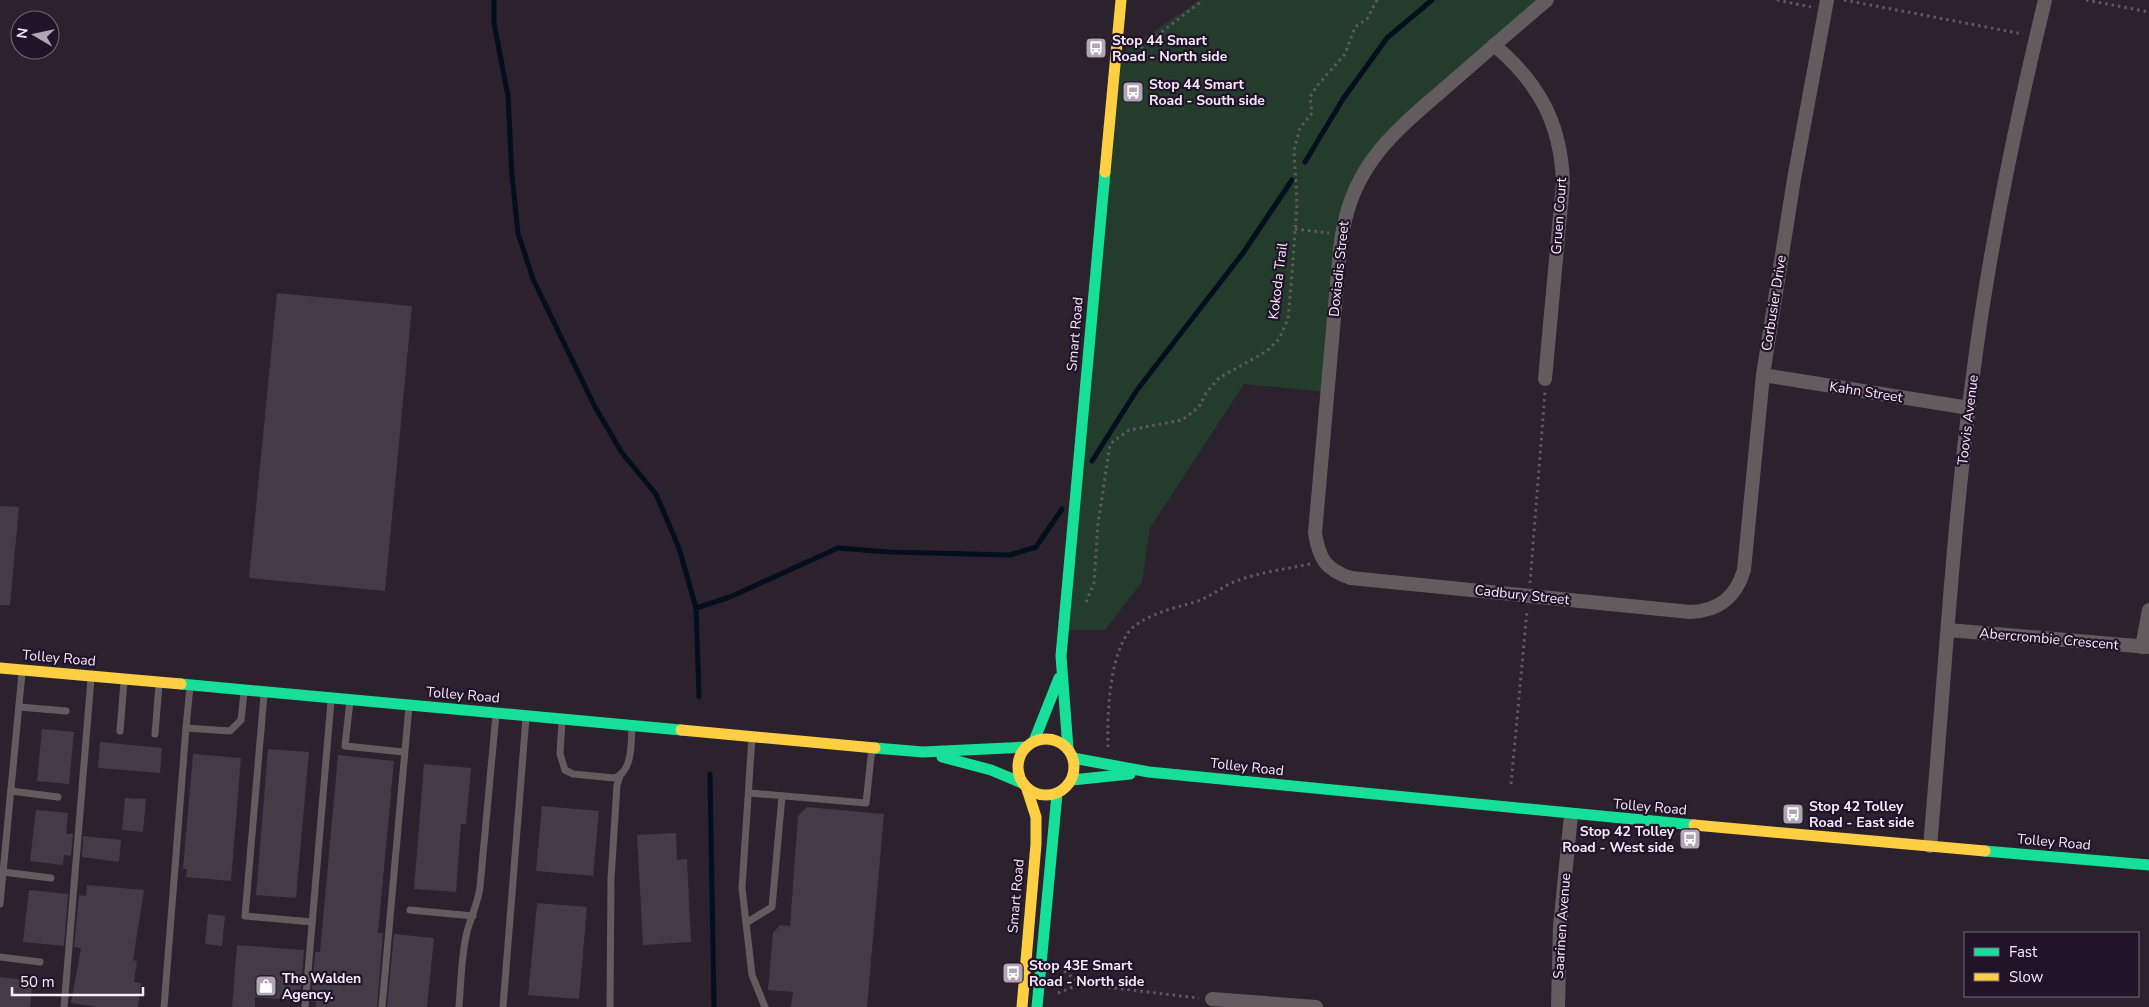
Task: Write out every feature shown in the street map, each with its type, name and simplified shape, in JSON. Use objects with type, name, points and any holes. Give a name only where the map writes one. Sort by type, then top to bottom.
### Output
[{"type":"main road","name":"Smart Road","points":[[1071,753],[1061,672],[1121,0]]},
{"type":"main road","name":"Tolley Road","points":[[0,668],[923,752],[1030,744]]},
{"type":"main road","name":"Smart Road","points":[[1030,744],[1061,672]]},
{"type":"main road","points":[[1043,739],[1061,743],[1071,753],[1074,776],[1057,794],[1038,795],[1025,786],[1018,765],[1020,756],[1030,744],[1043,739]]},
{"type":"main road","name":"Tolley Road","points":[[923,752],[991,770],[1025,786]]},
{"type":"main road","name":"Tolley Road","points":[[1071,753],[1149,772],[1571,815],[2149,865]]},
{"type":"main road","name":"Tolley Road","points":[[1072,780],[1149,772]]},
{"type":"main road","name":"Smart Road","points":[[1022,1007],[1036,844],[1036,817],[1025,786]]},
{"type":"main road","points":[[1037,1007],[1057,794]]},
{"type":"street","name":"Doxiadis Street","points":[[1323,561],[1317,550],[1315,533],[1341,234],[1353,192],[1365,168],[1380,148],[1405,122],[1547,0]]},
{"type":"street","name":"Toovis Avenue","points":[[1930,846],[1969,408],[1985,288],[2009,156],[2045,0]]},
{"type":"street","name":"Corbusier Drive","points":[[1724,603],[1740,584],[1744,570],[1763,375],[1794,179],[1826,5]]},
{"type":"street","name":"Gruen Court","points":[[1494,45],[1516,63],[1532,82],[1550,113],[1558,137],[1563,165],[1563,183],[1545,379]]},
{"type":"street","name":"Kahn Street","points":[[1763,375],[1969,408]]},
{"type":"street","name":"Cadbury Street","points":[[1323,561],[1338,574],[1351,578],[1690,612],[1704,611],[1724,603]]},
{"type":"street","points":[[2145,647],[2149,610]]},
{"type":"street","name":"Abercrombie Crescent","points":[[1948,630],[2145,647]]},
{"type":"street","name":"Saarinen Avenue","points":[[1558,1007],[1560,927],[1571,815]]},
{"type":"street","points":[[1212,999],[1316,1007]]},
{"type":"lane","points":[[0,904],[22,670]]},
{"type":"lane","points":[[64,1007],[91,676]]},
{"type":"lane","points":[[120,731],[124,679]]},
{"type":"lane","points":[[154,734],[159,682]]},
{"type":"lane","points":[[164,1007],[190,685]]},
{"type":"lane","points":[[186,728],[230,731],[241,720],[244,690]]},
{"type":"lane","points":[[264,692],[245,916],[312,922]]},
{"type":"lane","points":[[305,1007],[331,698]]},
{"type":"lane","points":[[350,700],[345,746],[404,752]]},
{"type":"lane","points":[[382,1007],[409,706]]},
{"type":"lane","points":[[18,707],[66,711]]},
{"type":"lane","points":[[458,1007],[464,946],[478,902],[480,887],[496,714]]},
{"type":"lane","points":[[503,1007],[526,716]]},
{"type":"lane","points":[[562,720],[560,754],[565,770],[573,774],[614,778],[620,776]]},
{"type":"lane","points":[[610,1007],[610,879],[617,784],[630,758],[632,726]]},
{"type":"lane","points":[[752,737],[742,888],[752,975],[764,1007]]},
{"type":"lane","points":[[748,793],[866,803],[872,748]]},
{"type":"lane","points":[[11,791],[58,797]]},
{"type":"lane","points":[[746,923],[772,907],[782,796]]},
{"type":"lane","points":[[3,872],[51,878]]},
{"type":"lane","points":[[410,910],[472,916]]},
{"type":"lane","points":[[0,957],[40,962]]},
{"type":"path","points":[[1141,48],[1203,0]]},
{"type":"path","name":"Kokoda Trail","points":[[1083,609],[1094,583],[1098,524],[1110,444],[1129,430],[1182,420],[1199,407],[1206,393],[1219,378],[1267,351],[1279,339],[1288,318],[1295,229],[1296,186],[1294,150],[1300,128],[1312,114],[1310,97],[1316,86],[1345,54],[1355,27],[1367,19],[1377,0]]},
{"type":"path","points":[[1777,0],[1826,5]]},
{"type":"path","points":[[1844,0],[2036,36]]},
{"type":"path","points":[[2086,0],[2149,12]]},
{"type":"path","points":[[1295,229],[1341,234]]},
{"type":"path","points":[[1109,750],[1108,719],[1114,674],[1122,641],[1136,625],[1160,611],[1200,600],[1238,580],[1323,561]]},
{"type":"path","points":[[1059,968],[1080,984]]},
{"type":"path","points":[[1058,993],[1080,984],[1212,999]]},
{"type":"green space","points":[[1200,0],[1547,0],[1394,132],[1348,207],[1327,392],[1244,384],[1150,528],[1142,582],[1105,630],[1063,630],[1116,57]]},
{"type":"building","points":[[277,293],[412,306],[385,591],[249,578]]},
{"type":"building","points":[[0,506],[19,507],[10,605],[0,605]]},
{"type":"building","points":[[42,729],[74,732],[69,784],[37,781]]},
{"type":"building","points":[[100,742],[162,748],[160,773],[98,768]]},
{"type":"building","points":[[268,749],[309,752],[296,898],[256,895]]},
{"type":"building","points":[[193,754],[241,758],[231,881],[186,877],[187,869],[183,869]]},
{"type":"building","points":[[338,755],[394,761],[378,933],[383,933],[377,1007],[316,1007],[316,1002],[311,1002],[315,952],[320,952]]},
{"type":"building","points":[[424,764],[471,768],[466,824],[461,824],[456,892],[414,889]]},
{"type":"building","points":[[125,798],[146,799],[143,832],[122,830]]},
{"type":"building","points":[[542,806],[599,811],[593,876],[536,871]]},
{"type":"building","points":[[807,807],[884,814],[867,1007],[791,1007],[793,992],[768,990],[773,933],[780,925],[790,926],[798,816]]},
{"type":"building","points":[[36,810],[68,813],[66,834],[73,834],[71,856],[64,855],[63,865],[30,861]]},
{"type":"building","points":[[676,833],[677,860],[687,859],[691,942],[643,945],[637,835]]},
{"type":"building","points":[[83,836],[121,840],[119,862],[82,857]]},
{"type":"building","points":[[87,885],[144,890],[133,960],[137,961],[134,982],[141,983],[138,1007],[98,1007],[71,1003],[81,948],[74,947],[79,895],[86,896]]},
{"type":"building","points":[[29,890],[68,894],[64,946],[23,942]]},
{"type":"building","points":[[537,903],[587,907],[579,999],[528,995]]},
{"type":"building","points":[[208,914],[225,916],[222,946],[205,944]]},
{"type":"building","points":[[394,934],[434,938],[427,1007],[387,1007]]},
{"type":"building","name":"The Walden Agency.","points":[[237,945],[304,950],[300,1001],[255,997],[255,1007],[232,1007]]},
{"type":"building","points":[[0,977],[33,981],[30,1007],[0,1007]]},
{"type":"waterway","points":[[494,0],[494,23],[508,96],[512,176],[518,233],[533,279],[594,405],[622,453],[656,494],[679,548],[696,608],[699,697]]},
{"type":"waterway","points":[[1305,162],[1343,99],[1387,38],[1432,0]]},
{"type":"waterway","points":[[1092,461],[1137,390],[1243,253],[1292,180]]},
{"type":"waterway","points":[[696,608],[730,597],[838,548],[889,552],[1010,555],[1036,547],[1062,509]]},
{"type":"waterway","points":[[710,774],[714,1007]]},
{"type":"traffic: fast","points":[[1068,749],[1061,656],[1105,172]]},
{"type":"traffic: fast","points":[[1034,741],[1059,678]]},
{"type":"traffic: fast","points":[[181,684],[681,730]]},
{"type":"traffic: fast","points":[[875,748],[923,752],[1026,747]]},
{"type":"traffic: fast","points":[[942,757],[991,770],[1022,783]]},
{"type":"traffic: fast","points":[[1073,758],[1149,772],[1694,825]]},
{"type":"traffic: fast","points":[[1072,780],[1130,774]]},
{"type":"traffic: fast","points":[[1037,1007],[1057,794]]},
{"type":"traffic: fast","points":[[1985,851],[2149,865]]},
{"type":"traffic: slow","points":[[1105,172],[1121,0]]},
{"type":"traffic: slow","points":[[0,668],[181,684]]},
{"type":"traffic: slow","points":[[681,730],[875,748]]},
{"type":"traffic: slow","points":[[1040,739],[1052,739],[1066,747],[1074,761],[1074,767],[1072,778],[1066,787],[1052,795],[1040,795],[1030,790],[1023,783],[1018,773],[1018,761],[1023,751],[1030,744],[1040,739]]},
{"type":"traffic: slow","points":[[1022,1007],[1036,844],[1036,817],[1027,789]]},
{"type":"traffic: slow","points":[[1694,825],[1985,851]]},
{"type":"place","name":"Stop 44 Smart Road - North side","points":[[1096,48]]},
{"type":"place","name":"Stop 44 Smart Road - South side","points":[[1133,92]]},
{"type":"place","name":"Stop 42 Tolley Road - East side","points":[[1793,814]]},
{"type":"place","name":"Stop 42 Tolley Road - West side","points":[[1690,839]]},
{"type":"place","name":"Stop 43E Smart Road - North side","points":[[1013,973]]},
{"type":"place","name":"The Walden Agency.","points":[[266,986]]}]
